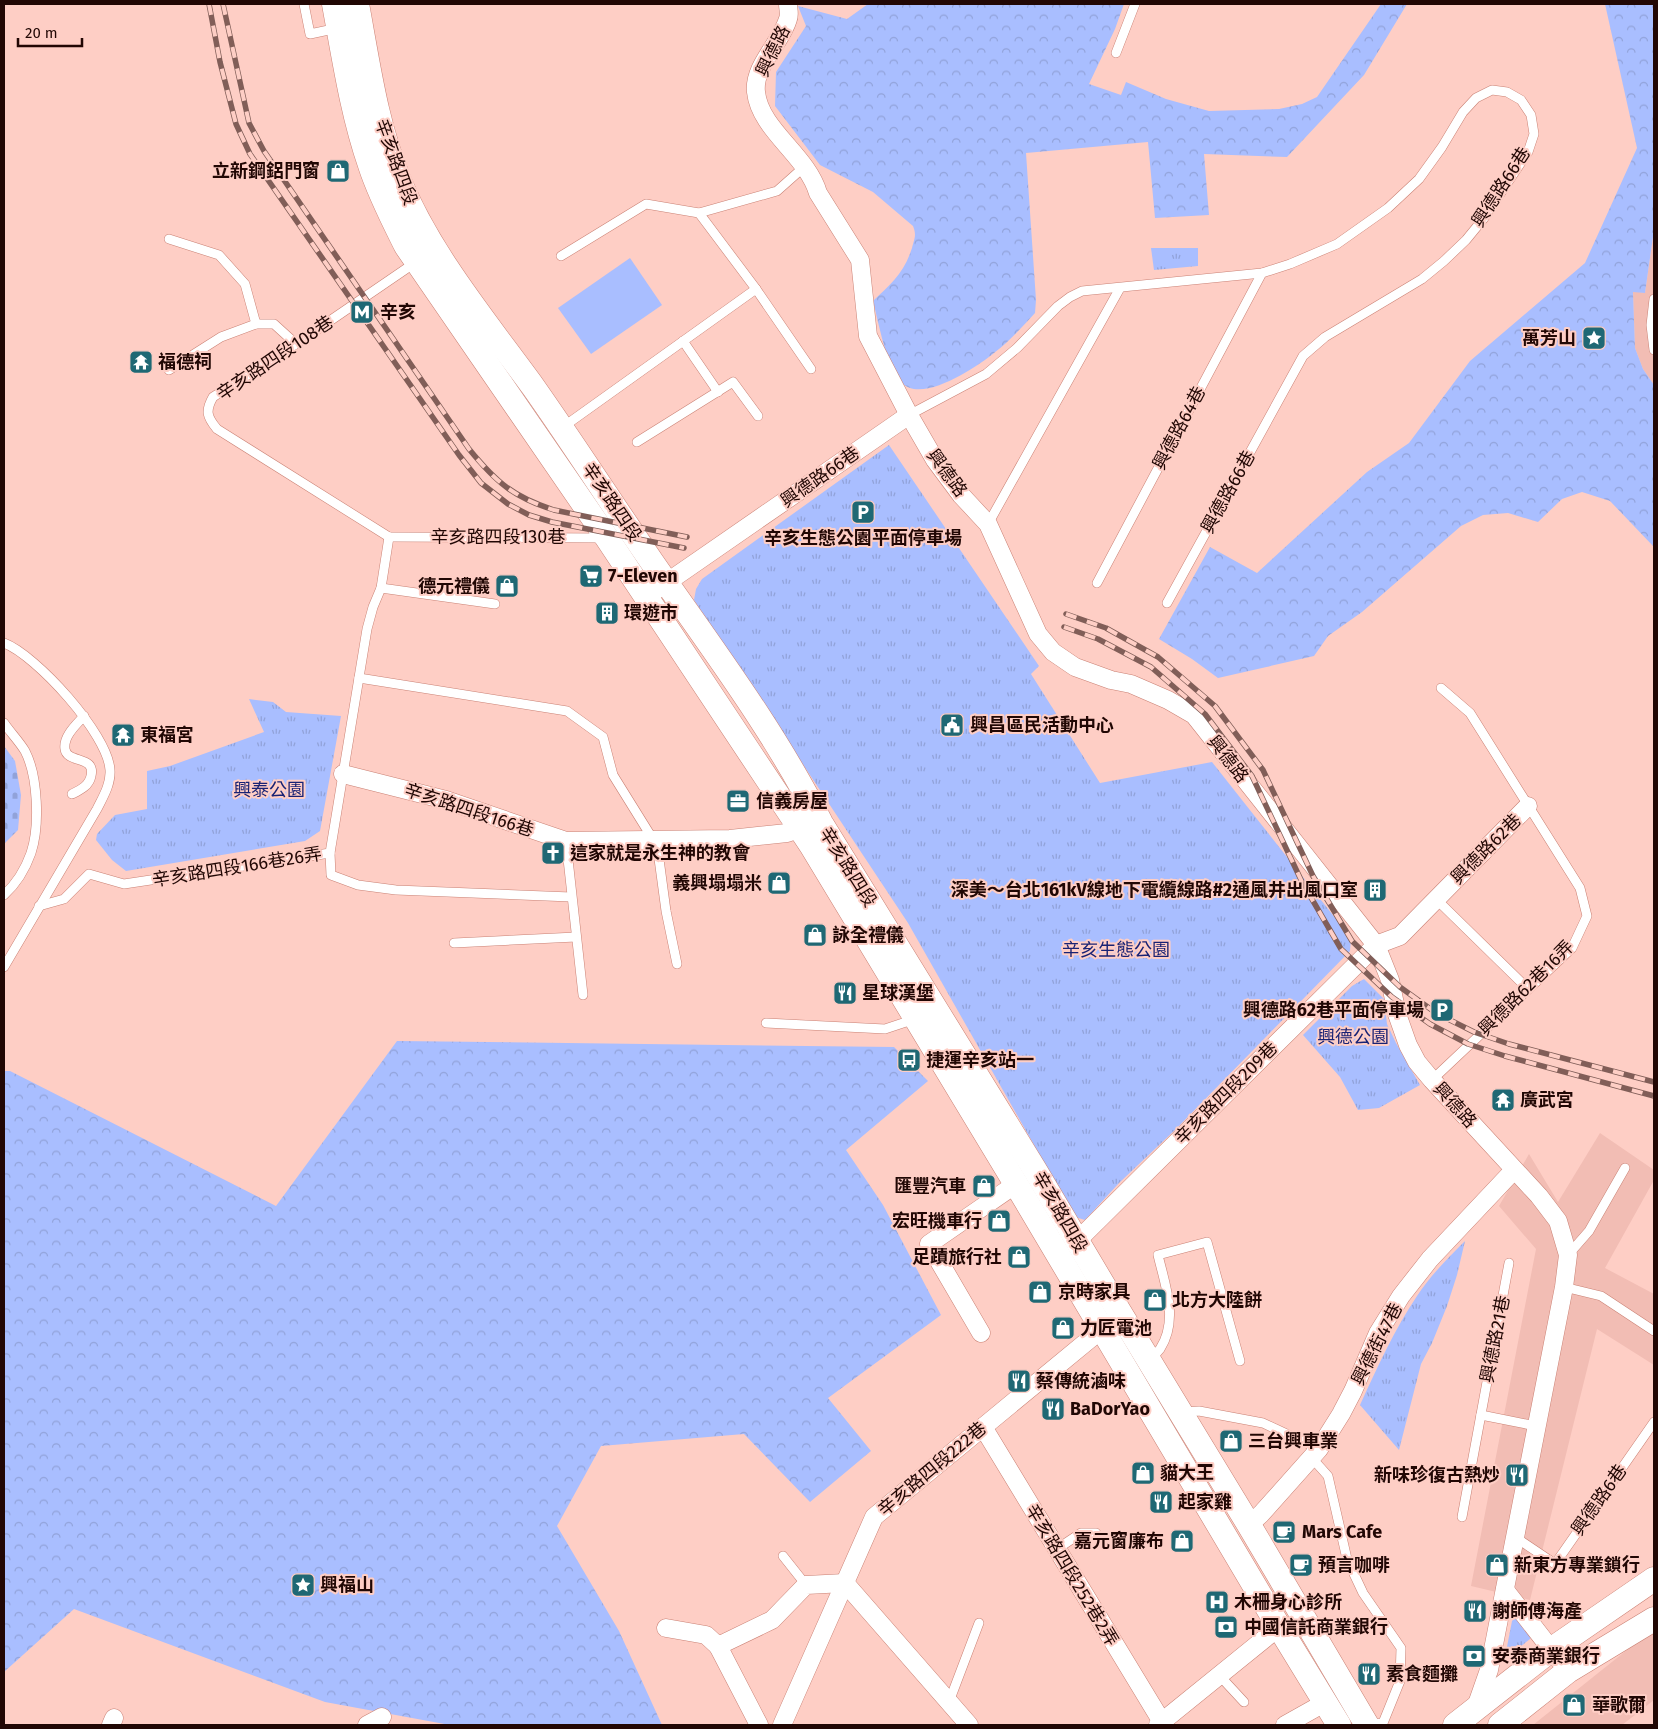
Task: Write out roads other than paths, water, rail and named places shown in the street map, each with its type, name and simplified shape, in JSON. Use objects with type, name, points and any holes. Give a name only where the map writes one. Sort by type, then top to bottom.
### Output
[{"type":"main road","name":"辛亥路四段","points":[[334,4],[357,121],[370,165],[387,208],[406,246],[425,256],[562,427],[745,694],[803,788],[810,826],[811,845],[916,1019],[1025,1177],[1077,1241],[1249,1525],[1367,1725]]},
{"type":"main road","name":"辛亥路四段","points":[[357,4],[373,91],[385,141],[413,211],[425,256],[542,442],[646,597],[810,826],[1025,1177],[1102,1329],[1339,1725]]},
{"type":"main road","points":[[1455,1725],[1552,1649],[1654,1579]]},
{"type":"main road","points":[[1500,1725],[1568,1671],[1654,1619]]},
{"type":"street","name":"興德路","points":[[788,4],[789,17],[782,33],[760,69],[756,91],[761,112],[804,167],[860,260],[868,336],[935,460],[957,490],[988,524],[1038,634],[1053,652],[1075,667],[1111,680],[1131,684],[1168,700],[1194,715],[1376,945],[1390,980],[1397,1014],[1417,1062],[1539,1196],[1558,1221],[1568,1255],[1564,1287],[1489,1670],[1476,1707]]},
{"type":"street","name":"興德路66巷","points":[[646,597],[909,415]]},
{"type":"street","name":"辛亥路四段166巷","points":[[343,774],[446,800],[566,841],[730,839],[787,833],[810,826]]},
{"type":"street","name":"興德路62巷","points":[[1376,945],[1400,936],[1528,806]]},
{"type":"street","name":"辛亥路四段209巷","points":[[1077,1241],[1376,945]]},
{"type":"street","name":"興德街47巷","points":[[1249,1525],[1315,1453],[1341,1414],[1378,1332],[1401,1296],[1430,1259],[1514,1170]]},
{"type":"street","points":[[981,1333],[929,1244],[1025,1177]]},
{"type":"street","name":"辛亥路四段222巷","points":[[782,1725],[874,1517],[1102,1329],[1122,1317]]},
{"type":"street","name":"辛亥路四段252巷2弄","points":[[982,1427],[1160,1724]]},
{"type":"street","points":[[718,1646],[772,1620],[806,1585],[845,1583],[969,1725]]},
{"type":"street","points":[[1505,1590],[1568,1671]]},
{"type":"street","points":[[1160,1724],[1279,1627]]},
{"type":"street","points":[[666,1628],[706,1636],[718,1646],[759,1725]]},
{"type":"street","points":[[1286,1725],[1326,1702]]},
{"type":"lane","points":[[304,4],[310,34],[338,28]]},
{"type":"lane","points":[[1116,53],[1135,4]]},
{"type":"lane","name":"興德路66巷","points":[[909,415],[986,374],[1017,348],[1058,306],[1082,291],[1262,273],[1290,264],[1337,244],[1388,208],[1419,179],[1442,147],[1463,112],[1476,98],[1492,90],[1507,92],[1521,100],[1531,115],[1534,134],[1528,152],[1484,218],[1466,240],[1422,279],[1325,337],[1303,356],[1167,603]]},
{"type":"lane","points":[[561,256],[646,204],[699,213],[777,191],[804,167]]},
{"type":"lane","points":[[699,213],[756,289],[811,370]]},
{"type":"lane","points":[[169,239],[219,255],[245,284],[256,324]]},
{"type":"lane","name":"辛亥路四段108巷","points":[[389,537],[217,429],[209,420],[208,406],[214,397],[425,256]]},
{"type":"lane","name":"興德路64巷","points":[[1096,583],[1262,273]]},
{"type":"lane","points":[[988,524],[1120,288]]},
{"type":"lane","points":[[562,427],[756,289]]},
{"type":"lane","points":[[1654,299],[1650,325],[1654,350]]},
{"type":"lane","points":[[169,370],[221,337],[256,324],[274,324],[296,344]]},
{"type":"lane","points":[[683,341],[718,392]]},
{"type":"lane","points":[[637,442],[733,382],[758,416]]},
{"type":"lane","name":"辛亥路四段130巷","points":[[389,537],[607,538]]},
{"type":"lane","name":"辛亥路四段166巷26弄","points":[[39,906],[64,899],[89,874],[124,884],[330,853],[367,629],[373,606],[381,588],[389,537]]},
{"type":"lane","points":[[381,588],[495,604]]},
{"type":"lane","points":[[4,643],[32,660],[84,716],[104,747],[110,769],[109,784],[97,809],[4,967]]},
{"type":"lane","points":[[359,678],[566,711],[603,737],[613,775],[654,841],[659,859],[666,911],[677,964]]},
{"type":"lane","name":"興德路62巷","points":[[1441,688],[1470,713],[1528,806]]},
{"type":"lane","points":[[72,794],[88,784],[91,777],[92,769],[88,763],[72,758],[65,749],[69,734],[84,716]]},
{"type":"lane","points":[[4,723],[25,751],[34,777],[37,804],[34,841],[31,853],[24,869],[4,896]]},
{"type":"lane","name":"興德路62巷16弄","points":[[1432,1080],[1572,948],[1587,916],[1580,888],[1528,806]]},
{"type":"lane","points":[[566,841],[583,995]]},
{"type":"lane","points":[[330,853],[332,875],[358,885],[396,890],[571,897]]},
{"type":"lane","points":[[1436,899],[1528,989]]},
{"type":"lane","points":[[454,943],[576,937]]},
{"type":"lane","points":[[766,1023],[885,1029],[916,1019]]},
{"type":"lane","points":[[1568,1255],[1589,1231],[1625,1168]]},
{"type":"lane","points":[[1149,1360],[1160,1350],[1168,1332],[1170,1306],[1158,1255],[1207,1242],[1240,1361]]},
{"type":"lane","name":"興德路21巷","points":[[1462,1517],[1509,1263]]},
{"type":"lane","points":[[1564,1287],[1601,1296],[1654,1332]]},
{"type":"lane","points":[[1180,1412],[1199,1411],[1263,1423],[1315,1453],[1328,1476],[1347,1559],[1363,1593],[1401,1648],[1400,1681],[1383,1723],[1367,1725]]},
{"type":"lane","points":[[1481,1415],[1536,1426]]},
{"type":"lane","name":"興德路6巷","points":[[1515,1537],[1555,1564],[1654,1422]]},
{"type":"lane","points":[[1056,1549],[1081,1533],[1096,1533]]},
{"type":"lane","points":[[783,1556],[806,1585]]},
{"type":"lane","points":[[949,1702],[979,1623]]},
{"type":"lane","points":[[1219,1675],[1244,1702]]},
{"type":"railway","points":[[209,4],[220,62],[236,124],[250,154],[459,455],[481,483],[508,504],[529,515],[552,522],[684,548]]},
{"type":"railway","points":[[223,4],[249,123],[264,151],[479,461],[506,487],[527,500],[540,505],[554,510],[687,537]]},
{"type":"railway","points":[[1066,614],[1106,628],[1158,657],[1215,706],[1263,770],[1313,876],[1352,941],[1400,987],[1436,1013],[1474,1032],[1509,1044],[1654,1082]]},
{"type":"railway","points":[[1064,627],[1098,639],[1151,667],[1205,714],[1252,776],[1302,882],[1341,949],[1392,997],[1430,1024],[1468,1044],[1505,1056],[1654,1096]]},
{"type":"place","name":"立新鋼鋁門窗","points":[[338,171]]},
{"type":"place","name":"辛亥","points":[[362,312]]},
{"type":"place","name":"萬芳山","points":[[1594,338]]},
{"type":"place","name":"福德祠","points":[[141,362]]},
{"type":"place","name":"辛亥生態公園平面停車場","points":[[863,512]]},
{"type":"place","name":"7-Eleven","points":[[591,576]]},
{"type":"place","name":"德元禮儀","points":[[507,586]]},
{"type":"place","name":"環遊市","points":[[607,613]]},
{"type":"place","name":"興昌區民活動中心","points":[[952,725]]},
{"type":"place","name":"東福宮","points":[[123,735]]},
{"type":"place","name":"信義房屋","points":[[738,801]]},
{"type":"place","name":"這家就是永生神的教會","points":[[553,853]]},
{"type":"place","name":"義興塌塌米","points":[[779,883]]},
{"type":"place","name":"深美～台北161kV線地下電纜線路#2通風井出風口室","points":[[1375,890]]},
{"type":"place","name":"詠全禮儀","points":[[815,935]]},
{"type":"place","name":"星球漢堡","points":[[845,993]]},
{"type":"place","name":"興德路62巷平面停車場","points":[[1442,1010]]},
{"type":"place","name":"捷運辛亥站一","points":[[909,1060]]},
{"type":"place","name":"廣武宮","points":[[1503,1100]]},
{"type":"place","name":"匯豐汽車","points":[[984,1186]]},
{"type":"place","name":"宏旺機車行","points":[[999,1221]]},
{"type":"place","name":"足蹟旅行社","points":[[1019,1257]]},
{"type":"place","name":"京時家具","points":[[1040,1292]]},
{"type":"place","name":"北方大陸餅","points":[[1155,1300]]},
{"type":"place","name":"力匠電池","points":[[1063,1328]]},
{"type":"place","name":"蔡傳統滷味","points":[[1019,1381]]},
{"type":"place","name":"BaDorYao","points":[[1053,1409]]},
{"type":"place","name":"三台興車業","points":[[1231,1441]]},
{"type":"place","name":"貓大王","points":[[1143,1473]]},
{"type":"place","name":"新味珍復古熱炒","points":[[1517,1475]]},
{"type":"place","name":"起家雞","points":[[1161,1502]]},
{"type":"place","name":"Mars Cafe","points":[[1284,1532]]},
{"type":"place","name":"嘉元窗廉布","points":[[1182,1541]]},
{"type":"place","name":"預言咖啡","points":[[1301,1565]]},
{"type":"place","name":"新東方專業鎖行","points":[[1497,1565]]},
{"type":"place","name":"興福山","points":[[303,1585]]},
{"type":"place","name":"木柵身心診所","points":[[1217,1602]]},
{"type":"place","name":"謝師傅海產","points":[[1475,1611]]},
{"type":"place","name":"中國信託商業銀行","points":[[1226,1627]]},
{"type":"place","name":"安泰商業銀行","points":[[1474,1656]]},
{"type":"place","name":"素食麵攤","points":[[1369,1674]]},
{"type":"place","name":"華歌爾","points":[[1574,1705]]},
{"type":"park label","name":"興泰公園","points":[[269,790]]},
{"type":"park label","name":"辛亥生態公園","points":[[1116,950]]},
{"type":"park label","name":"興德公園","points":[[1353,1037]]}]
